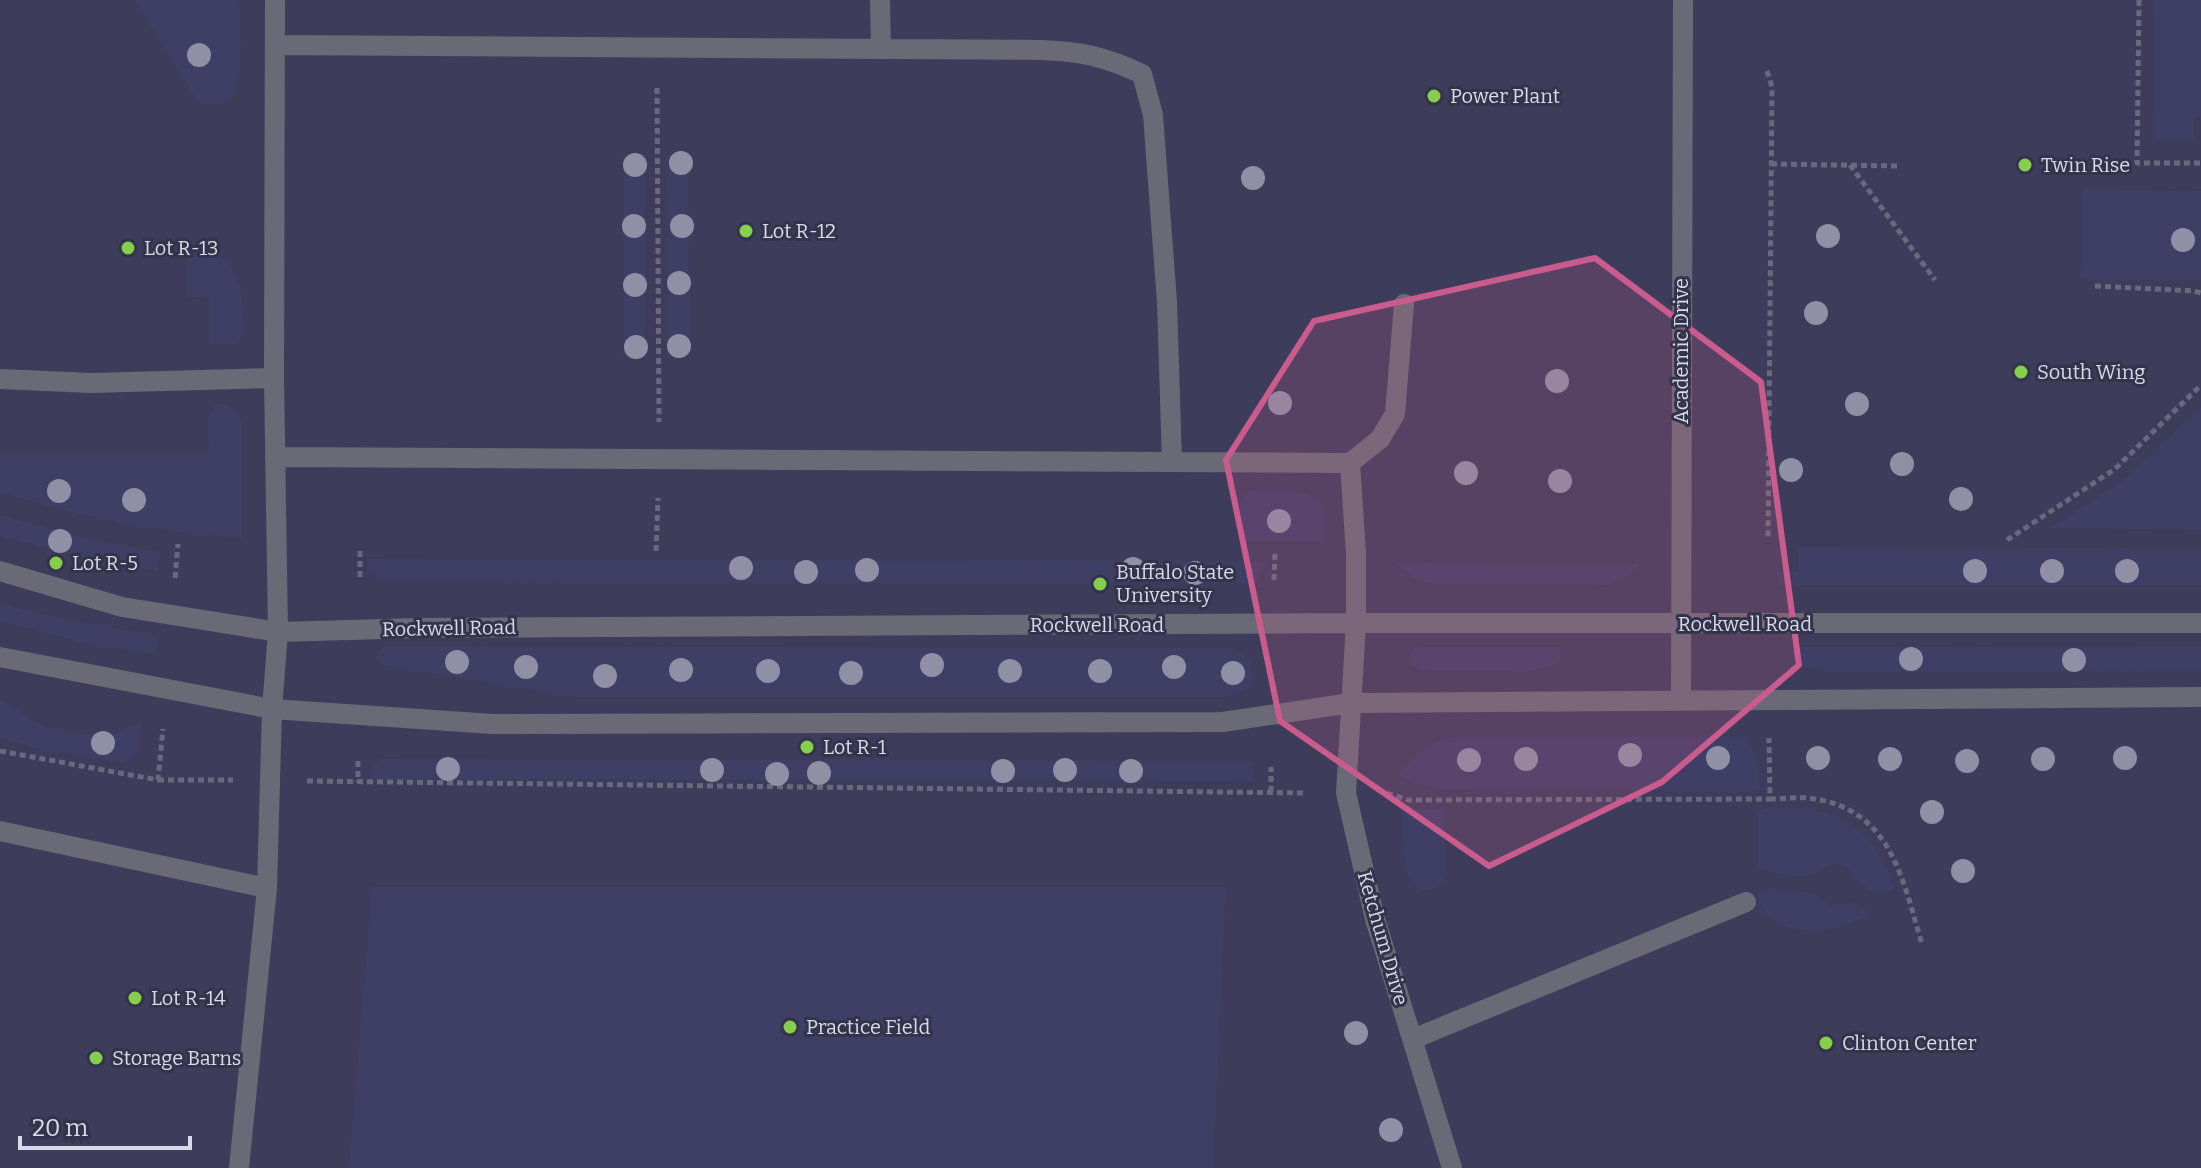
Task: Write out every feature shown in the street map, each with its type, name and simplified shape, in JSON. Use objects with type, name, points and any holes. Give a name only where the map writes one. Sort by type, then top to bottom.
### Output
[{"type":"street","points":[[239,1168],[267,888],[272,709],[278,632],[274,378],[275,0]]},
{"type":"street","points":[[880,0],[881,49]]},
{"type":"street","name":"Academic Drive","points":[[1681,701],[1683,0]]},
{"type":"street","points":[[275,45],[1072,51],[1108,58],[1142,74],[1153,115],[1167,302],[1172,462]]},
{"type":"street","points":[[275,457],[1350,463],[1380,439],[1395,414],[1404,304]]},
{"type":"street","points":[[0,379],[91,383],[274,378]]},
{"type":"street","name":"Ketchum Drive","points":[[1350,463],[1356,554],[1356,623],[1346,793],[1375,919],[1452,1168]]},
{"type":"street","name":"Rockwell Road","points":[[0,571],[122,607],[278,632],[419,628],[1356,623],[2201,623]]},
{"type":"street","points":[[0,657],[272,709],[493,724],[1223,722],[1351,703],[2201,697]]},
{"type":"street","points":[[0,831],[267,888]]},
{"type":"street","points":[[1413,1039],[1746,902]]},
{"type":"path","points":[[2139,0],[2137,163],[2201,163]]},
{"type":"path","points":[[1767,71],[1772,87],[1768,537]]},
{"type":"path","points":[[657,79],[659,426]]},
{"type":"path","points":[[1771,164],[1898,166]]},
{"type":"path","points":[[1850,165],[1935,280]]},
{"type":"path","points":[[2095,286],[2201,293]]},
{"type":"path","points":[[2007,540],[2115,469],[2201,385]]},
{"type":"path","points":[[656,551],[658,493]]},
{"type":"path","points":[[174,591],[178,544]]},
{"type":"path","points":[[360,551],[360,578]]},
{"type":"path","points":[[1274,580],[1275,553]]},
{"type":"path","points":[[158,780],[163,729]]},
{"type":"path","points":[[1769,738],[1770,799]]},
{"type":"path","points":[[0,751],[158,780],[239,780]]},
{"type":"path","points":[[358,761],[358,782]]},
{"type":"path","points":[[1271,767],[1271,792]]},
{"type":"path","points":[[302,781],[1296,793]]},
{"type":"path","points":[[1390,794],[1408,800],[1808,798],[1839,806],[1865,820],[1884,840],[1898,863],[1922,944]]},
{"type":"highlighted area","points":[[1595,258],[1761,382],[1799,665],[1662,782],[1489,866],[1280,721],[1226,460],[1314,321]]},
{"type":"shaded area","name":"Buffalo State University","points":[[0,0],[2201,0],[2201,1168],[0,1168]]},
{"type":"shaded area","points":[[135,0],[239,0],[239,73],[235,89],[227,101],[214,105],[196,99]]},
{"type":"shaded area","points":[[2154,0],[2201,0],[2201,118],[2194,118],[2194,140],[2153,140]]},
{"type":"shaded area","points":[[688,154],[690,357],[668,357],[667,155]]},
{"type":"shaded area","points":[[623,155],[645,155],[645,356],[623,356]]},
{"type":"shaded area","points":[[2082,189],[2201,191],[2201,279],[2081,278]]},
{"type":"shaded area","points":[[187,250],[215,254],[234,271],[244,316],[237,344],[209,344],[209,298],[187,297]]},
{"type":"shaded area","points":[[218,404],[234,409],[242,424],[242,538],[120,522],[0,492],[0,453],[209,453],[208,419]]},
{"type":"shaded area","points":[[2201,407],[2201,530],[2051,528],[2126,478]]},
{"type":"shaded area","points":[[1288,490],[1315,499],[1323,505],[1323,541],[1240,541],[1240,502],[1248,491]]},
{"type":"shaded area","points":[[0,515],[91,540],[160,552],[158,571],[90,559],[0,536]]},
{"type":"shaded area","points":[[1798,547],[2201,549],[2201,585],[1778,585],[1778,572],[1798,572]]},
{"type":"shaded area","points":[[368,559],[1267,562],[1255,583],[380,581],[368,568]]},
{"type":"shaded area","points":[[1396,563],[1640,564],[1628,576],[1606,585],[1433,584],[1416,580]]},
{"type":"shaded area","points":[[0,604],[153,635],[158,647],[154,652],[146,653],[84,643],[0,621]]},
{"type":"shaded area","points":[[386,646],[1233,648],[1248,658],[1252,673],[1251,686],[1226,697],[579,697],[382,665],[376,652]]},
{"type":"shaded area","points":[[2201,646],[2201,671],[1840,672],[1797,665],[1792,653],[1797,647]]},
{"type":"shaded area","points":[[1560,647],[1562,655],[1558,664],[1530,671],[1419,670],[1408,662],[1413,649]]},
{"type":"shaded area","points":[[0,699],[43,727],[106,738],[132,724],[142,723],[137,754],[124,763],[40,749],[0,738]]},
{"type":"shaded area","points":[[1455,737],[1745,737],[1759,762],[1759,790],[1442,789],[1417,784],[1399,775],[1424,750]]},
{"type":"shaded area","points":[[378,759],[1253,761],[1253,781],[368,779]]},
{"type":"shaded area","points":[[1767,808],[1811,810],[1848,823],[1875,849],[1895,889],[1871,890],[1849,869],[1836,864],[1817,873],[1800,876],[1778,874],[1758,867],[1758,811]]},
{"type":"shaded area","points":[[1443,809],[1447,876],[1436,888],[1424,891],[1410,880],[1405,870],[1401,810]]},
{"type":"shaded area","name":"Practice Field","points":[[372,887],[1226,887],[1213,1168],[349,1168]]},
{"type":"shaded area","points":[[1767,890],[1814,893],[1830,906],[1857,904],[1868,916],[1831,929],[1796,929],[1775,921],[1767,914],[1758,893]]},
{"type":"place","name":"Power Plant","points":[[1434,96]]},
{"type":"place","name":"Twin Rise","points":[[2025,165]]},
{"type":"place","name":"Lot R-12","points":[[746,231]]},
{"type":"place","name":"Lot R-13","points":[[128,248]]},
{"type":"place","name":"South Wing","points":[[2021,372]]},
{"type":"place","name":"Lot R-5","points":[[56,563]]},
{"type":"place","name":"Buffalo State University","points":[[1100,584]]},
{"type":"place","name":"Lot R-1","points":[[807,747]]},
{"type":"place","name":"Lot R-14","points":[[135,998]]},
{"type":"place","name":"Practice Field","points":[[790,1027]]},
{"type":"place","name":"Clinton Center","points":[[1826,1043]]},
{"type":"place","name":"Storage Barns","points":[[96,1058]]}]
